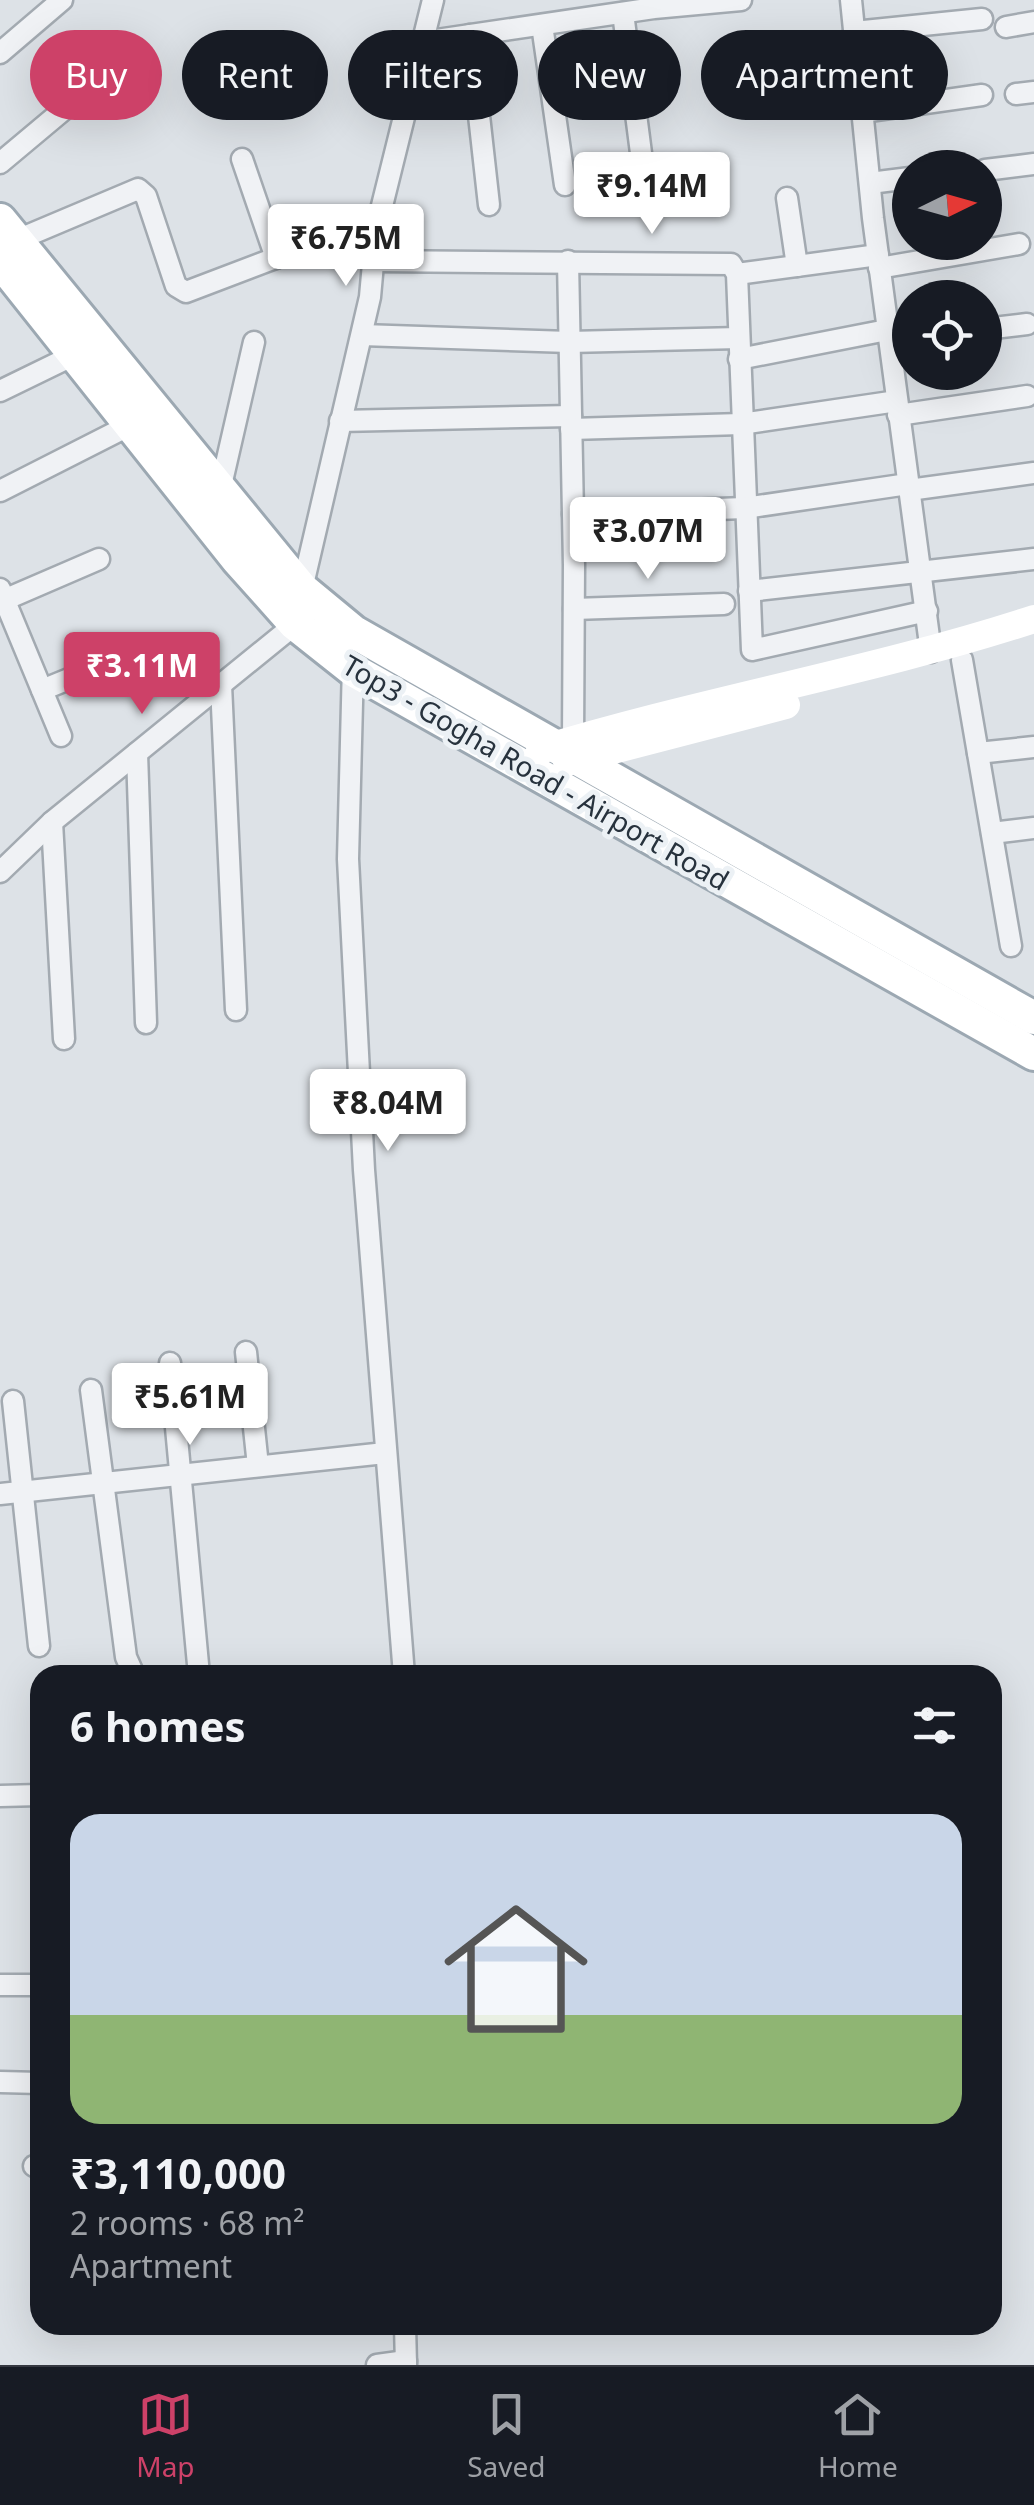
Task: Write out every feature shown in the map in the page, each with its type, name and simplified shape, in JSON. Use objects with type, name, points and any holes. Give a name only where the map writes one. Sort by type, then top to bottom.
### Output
[{"type":"main road","name":"Top3 - Gogha Road - Airport Road","points":[[5,240],[76,354],[238,559],[306,606],[353,670],[1034,1054]]},
{"type":"main road","points":[[5,240],[220,490],[306,606],[569,748],[1034,1018]]},
{"type":"street","points":[[0,53],[62,0]]},
{"type":"street","points":[[426,30],[433,0]]},
{"type":"street","points":[[506,30],[741,0]]},
{"type":"street","points":[[850,0],[854,30]]},
{"type":"street","points":[[623,13],[646,192]]},
{"type":"street","points":[[874,30],[982,19]]},
{"type":"street","points":[[1006,27],[1034,22]]},
{"type":"street","points":[[542,25],[565,186]]},
{"type":"street","points":[[948,100],[982,95]]},
{"type":"street","points":[[0,163],[51,120]]},
{"type":"street","points":[[0,872],[52,822],[222,684],[306,606],[340,421],[370,297],[378,219],[403,120]]},
{"type":"street","points":[[479,120],[489,206]]},
{"type":"street","points":[[863,120],[879,262],[892,322]]},
{"type":"street","points":[[242,159],[276,258]]},
{"type":"street","points":[[1002,168],[1034,164]]},
{"type":"street","points":[[870,183],[892,180]]},
{"type":"street","points":[[5,240],[138,189],[146,196],[176,286],[182,292],[378,219]]},
{"type":"street","points":[[787,198],[798,266]]},
{"type":"street","points":[[736,274],[879,262],[1018,244]]},
{"type":"street","points":[[373,261],[731,264],[736,274],[752,650],[927,612]]},
{"type":"street","points":[[568,261],[574,609],[569,748]]},
{"type":"street","points":[[1002,327],[1027,324]]},
{"type":"street","points":[[362,335],[739,348],[892,336]]},
{"type":"street","points":[[220,490],[254,342]]},
{"type":"street","points":[[0,391],[76,354]]},
{"type":"street","points":[[897,390],[931,652]]},
{"type":"street","points":[[340,421],[741,424],[1028,396]]},
{"type":"street","points":[[0,491],[132,424]]},
{"type":"street","points":[[573,514],[744,508],[1034,473]]},
{"type":"street","points":[[61,736],[2,594],[99,559]]},
{"type":"street","points":[[749,591],[1034,559]]},
{"type":"street","points":[[574,609],[724,604]]},
{"type":"street","points":[[522,767],[569,748],[931,652],[1034,620]]},
{"type":"street","points":[[354,632],[348,859],[364,1170],[403,1665]]},
{"type":"street","points":[[569,748],[962,660],[1034,639]]},
{"type":"street","points":[[42,690],[142,649]]},
{"type":"street","points":[[962,660],[1011,946]]},
{"type":"street","points":[[222,684],[236,1010]]},
{"type":"street","points":[[978,754],[1034,747]]},
{"type":"street","points":[[137,753],[146,1023]]},
{"type":"street","points":[[52,822],[64,1039]]},
{"type":"street","points":[[992,833],[1034,828]]},
{"type":"street","points":[[246,1352],[258,1466]]},
{"type":"street","points":[[170,1362],[198,1665]]},
{"type":"street","points":[[91,1390],[130,1665]]},
{"type":"street","points":[[12,1402],[39,1646]]},
{"type":"street","points":[[0,1494],[385,1453]]},
{"type":"street","points":[[0,1796],[30,1795]]},
{"type":"street","points":[[0,1985],[30,1985]]},
{"type":"street","points":[[0,2082],[30,2082]]},
{"type":"street","points":[[377,2365],[406,2363],[405,2335]]}]
